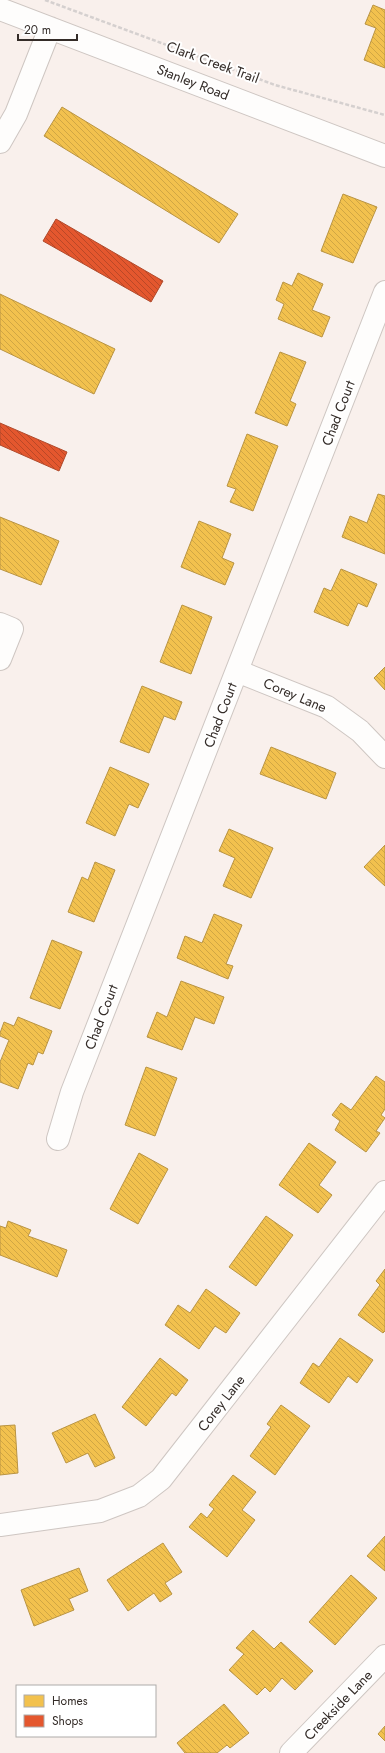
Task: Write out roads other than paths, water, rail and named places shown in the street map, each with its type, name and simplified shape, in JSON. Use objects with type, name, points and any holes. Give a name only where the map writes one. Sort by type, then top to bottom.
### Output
[{"type":"street","name":"Stanley Road","points":[[0,9],[385,156]]},
{"type":"street","points":[[0,142],[16,114],[50,28]]},
{"type":"street","name":"Chad Court","points":[[58,1140],[72,1092],[385,292]]},
{"type":"street","points":[[0,624],[12,629],[0,659]]},
{"type":"street","name":"Corey Lane","points":[[237,671],[327,707],[360,731],[385,757]]},
{"type":"street","name":"Corey Lane","points":[[0,1526],[100,1511],[139,1496],[161,1479],[385,1192]]},
{"type":"street","name":"Creekside Lane","points":[[291,1753],[385,1656]]}]
